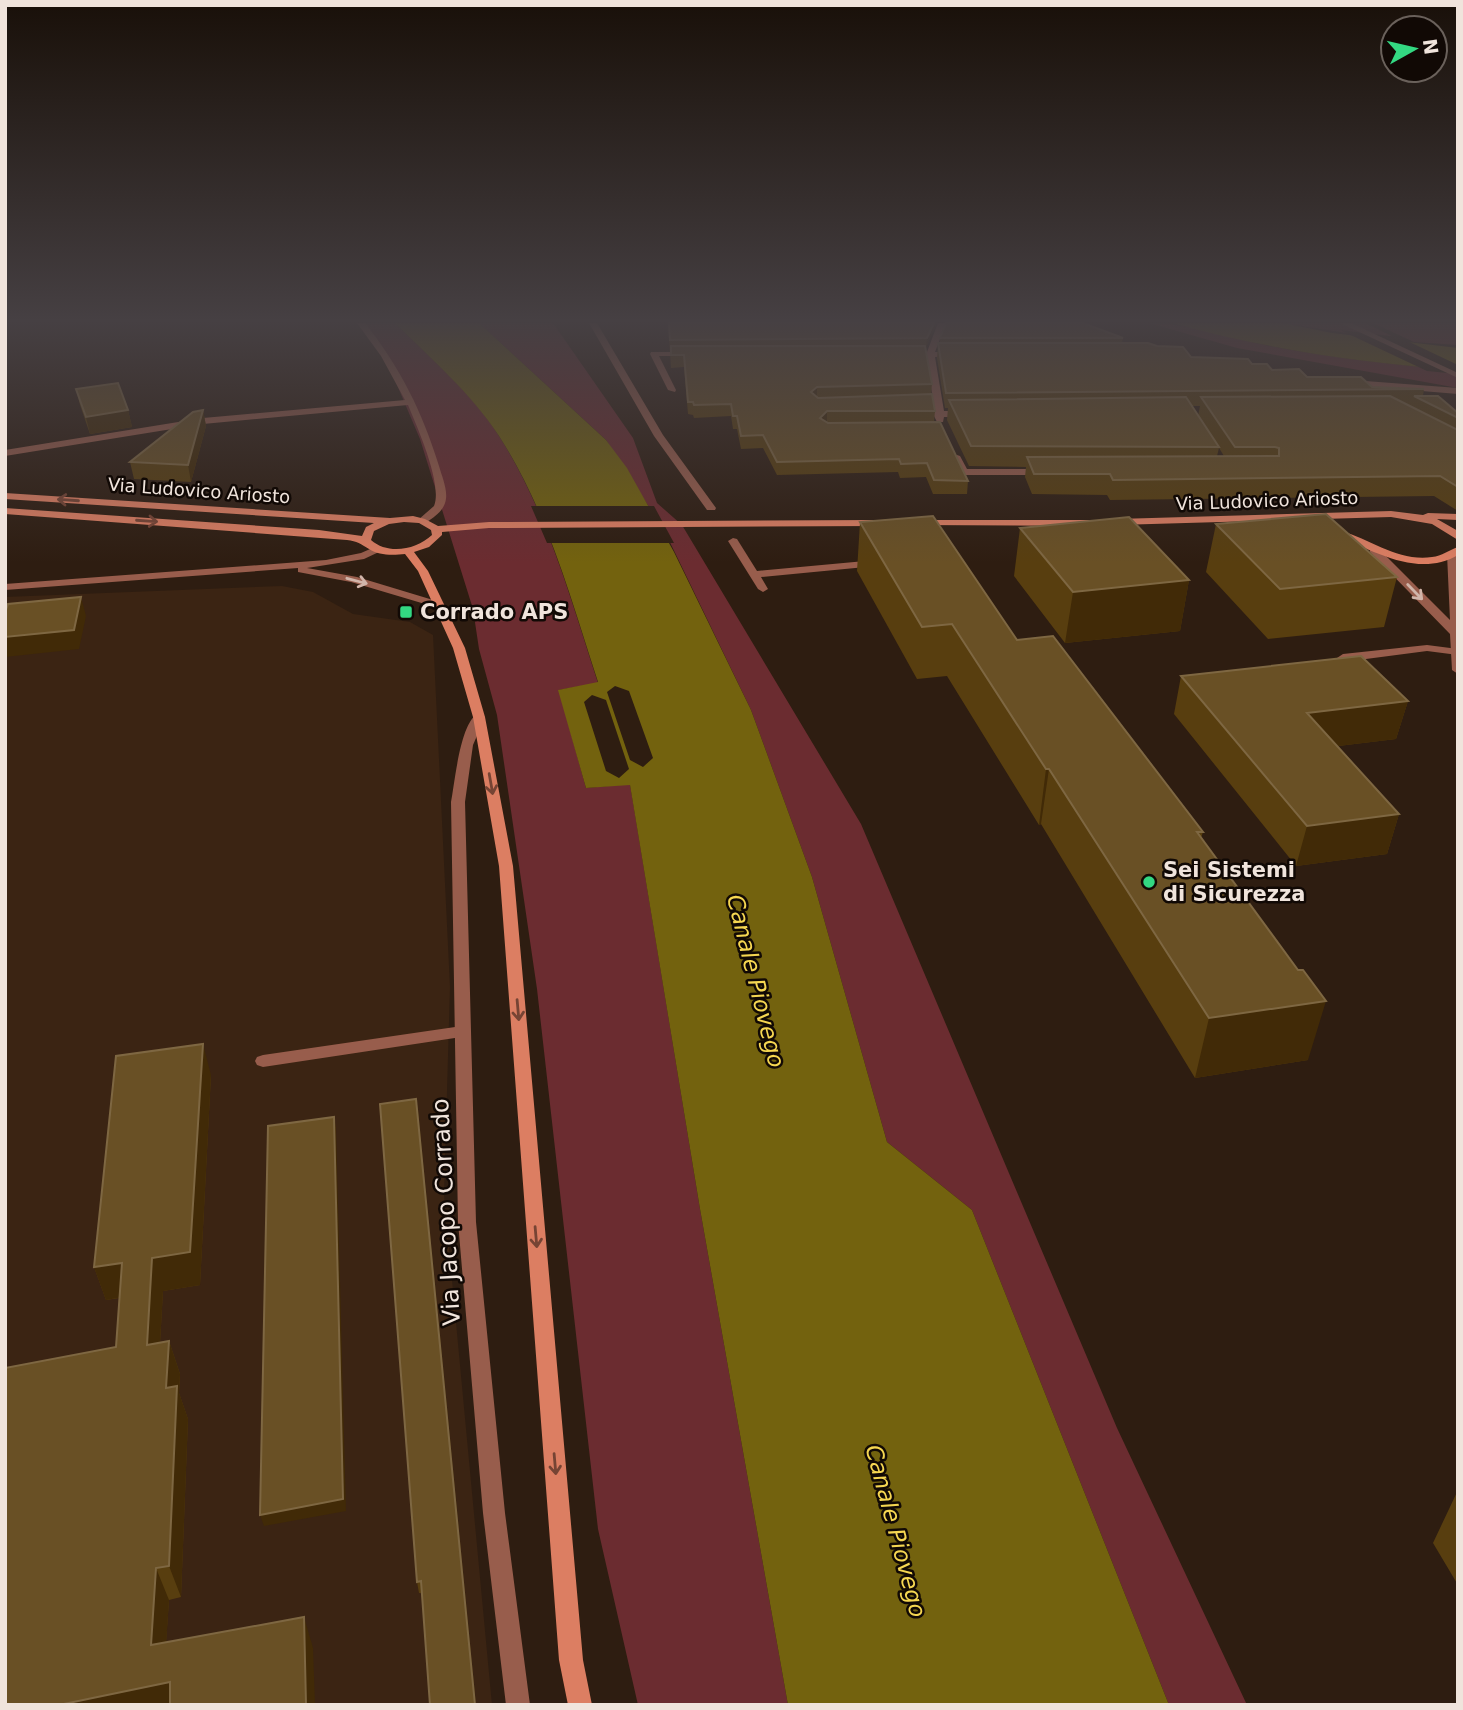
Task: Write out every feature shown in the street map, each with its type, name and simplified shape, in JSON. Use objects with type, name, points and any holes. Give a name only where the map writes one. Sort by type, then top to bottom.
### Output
[{"type":"main road","name":"Via Ludovico Ariosto","points":[[5,496],[391,521],[424,520]]},
{"type":"main road","name":"Via Ludovico Ariosto","points":[[5,511],[319,533],[365,541]]},
{"type":"main road","name":"Via Ludovico Ariosto","points":[[1370,548],[1356,538],[1352,531],[1354,525],[1373,515]]},
{"type":"main road","name":"Via Ludovico Ariosto","points":[[1109,523],[1265,516],[1458,517]]},
{"type":"main road","name":"Via Ludovico Ariosto","points":[[1414,516],[1440,524],[1458,537]]},
{"type":"main road","points":[[424,520],[436,529],[489,525],[897,523]]},
{"type":"main road","points":[[391,521],[370,529],[365,541],[377,549],[408,551],[432,542],[437,535],[436,529]]},
{"type":"main road","name":"Via Ludovico Ariosto","points":[[1162,522],[1304,528]]},
{"type":"main road","points":[[910,523],[1096,523]]},
{"type":"main road","name":"Via Ludovico Ariosto","points":[[1328,530],[1370,548],[1416,559],[1437,559],[1455,552]]},
{"type":"main road","points":[[408,551],[423,571],[459,648],[479,717],[506,866],[571,1660],[580,1705]]},
{"type":"street","points":[[5,453],[203,421],[403,403]]},
{"type":"street","points":[[412,403],[432,461],[441,500],[436,510],[424,520]]},
{"type":"street","points":[[640,403],[659,436],[712,508]]},
{"type":"street","points":[[930,429],[943,429],[937,414],[939,403]]},
{"type":"street","points":[[937,414],[979,414]]},
{"type":"street","points":[[953,450],[964,472],[1061,472]]},
{"type":"street","points":[[733,541],[763,589]]},
{"type":"street","points":[[1370,548],[1456,633]]},
{"type":"street","points":[[5,587],[266,568],[352,559],[377,549]]},
{"type":"street","points":[[1455,552],[1458,670]]},
{"type":"street","points":[[755,574],[884,563]]},
{"type":"street","points":[[266,568],[299,570],[353,579],[439,605]]},
{"type":"street","points":[[1326,660],[1427,648],[1457,652]]},
{"type":"street","name":"Via Jacopo Corrado","points":[[479,717],[467,745],[458,802],[467,1222],[494,1513],[518,1705]]},
{"type":"street","points":[[263,1061],[462,1032]]},
{"type":"shaded area","points":[[405,403],[474,403],[499,436],[544,525],[598,683],[559,690],[586,788],[630,784],[700,1209],[788,1705],[638,1705],[598,1529],[537,989],[497,715],[479,649],[473,609],[420,439]]},
{"type":"shaded area","points":[[566,403],[609,403],[633,438],[657,503],[682,525],[861,824],[1117,1428],[1247,1705],[1169,1705],[972,1210],[887,1142],[812,877],[751,710],[665,532],[606,440]]},
{"type":"shaded area","points":[[282,586],[313,592],[353,614],[410,622],[433,635],[450,987],[444,1195],[492,1705],[5,1705],[5,597]]},
{"type":"water","name":"Canale Piovego","points":[[473,403],[566,403],[606,440],[627,468],[674,552],[751,710],[812,877],[887,1142],[972,1210],[1169,1705],[788,1705],[700,1209],[630,785],[586,788],[558,690],[598,682],[544,524],[516,464],[488,420]],"holes":[[[615,686],[629,691],[653,758],[643,767],[630,760],[607,692]],[[592,695],[606,700],[629,769],[619,778],[606,771],[584,702]]]},
{"type":"pier","points":[[531,506],[654,506],[674,543],[547,543]]},
{"type":"building","points":[[81,403],[125,403],[128,410],[86,417]]},
{"type":"building","points":[[693,403],[934,403],[935,411],[827,411],[820,418],[828,423],[940,422],[968,481],[934,480],[927,463],[901,464],[899,459],[777,462],[763,435],[741,436],[737,416],[733,416],[731,404],[694,405]]},
{"type":"building","points":[[950,403],[1190,403],[1219,447],[971,446]]},
{"type":"building","points":[[1205,403],[1404,403],[1458,430],[1458,487],[1440,476],[1113,480],[1110,474],[1034,474],[1027,457],[1279,456],[1279,448],[1275,447],[1235,447]]},
{"type":"building","points":[[1428,403],[1446,403],[1458,413],[1458,418]]},
{"type":"building","points":[[203,410],[188,465],[130,462],[193,412]]},
{"type":"building","points":[[1326,514],[1397,577],[1280,589],[1216,524]]},
{"type":"building","points":[[933,516],[1017,640],[1053,636],[1203,832],[1197,832],[1298,970],[1303,970],[1326,1001],[1209,1018],[952,624],[922,627],[860,522]]},
{"type":"building","points":[[1129,517],[1189,580],[1073,592],[1020,528]]},
{"type":"building","points":[[81,597],[74,630],[5,637],[5,613],[8,604]]},
{"type":"building","points":[[1361,656],[1408,701],[1307,713],[1399,814],[1307,826],[1181,676]]},
{"type":"building","points":[[203,1044],[190,1252],[152,1258],[147,1345],[169,1341],[166,1388],[177,1386],[169,1566],[156,1568],[151,1645],[304,1617],[306,1705],[170,1705],[170,1682],[59,1705],[5,1705],[5,1368],[116,1347],[122,1263],[94,1267],[116,1056]]},
{"type":"building","points":[[416,1099],[475,1705],[430,1705],[421,1581],[417,1582],[380,1104]]},
{"type":"building","points":[[334,1117],[343,1499],[260,1515],[268,1126]]},
{"type":"place","name":"Corrado APS","points":[[406,612]]},
{"type":"place","name":"Sei Sistemi di Sicurezza","points":[[1149,882]]}]
